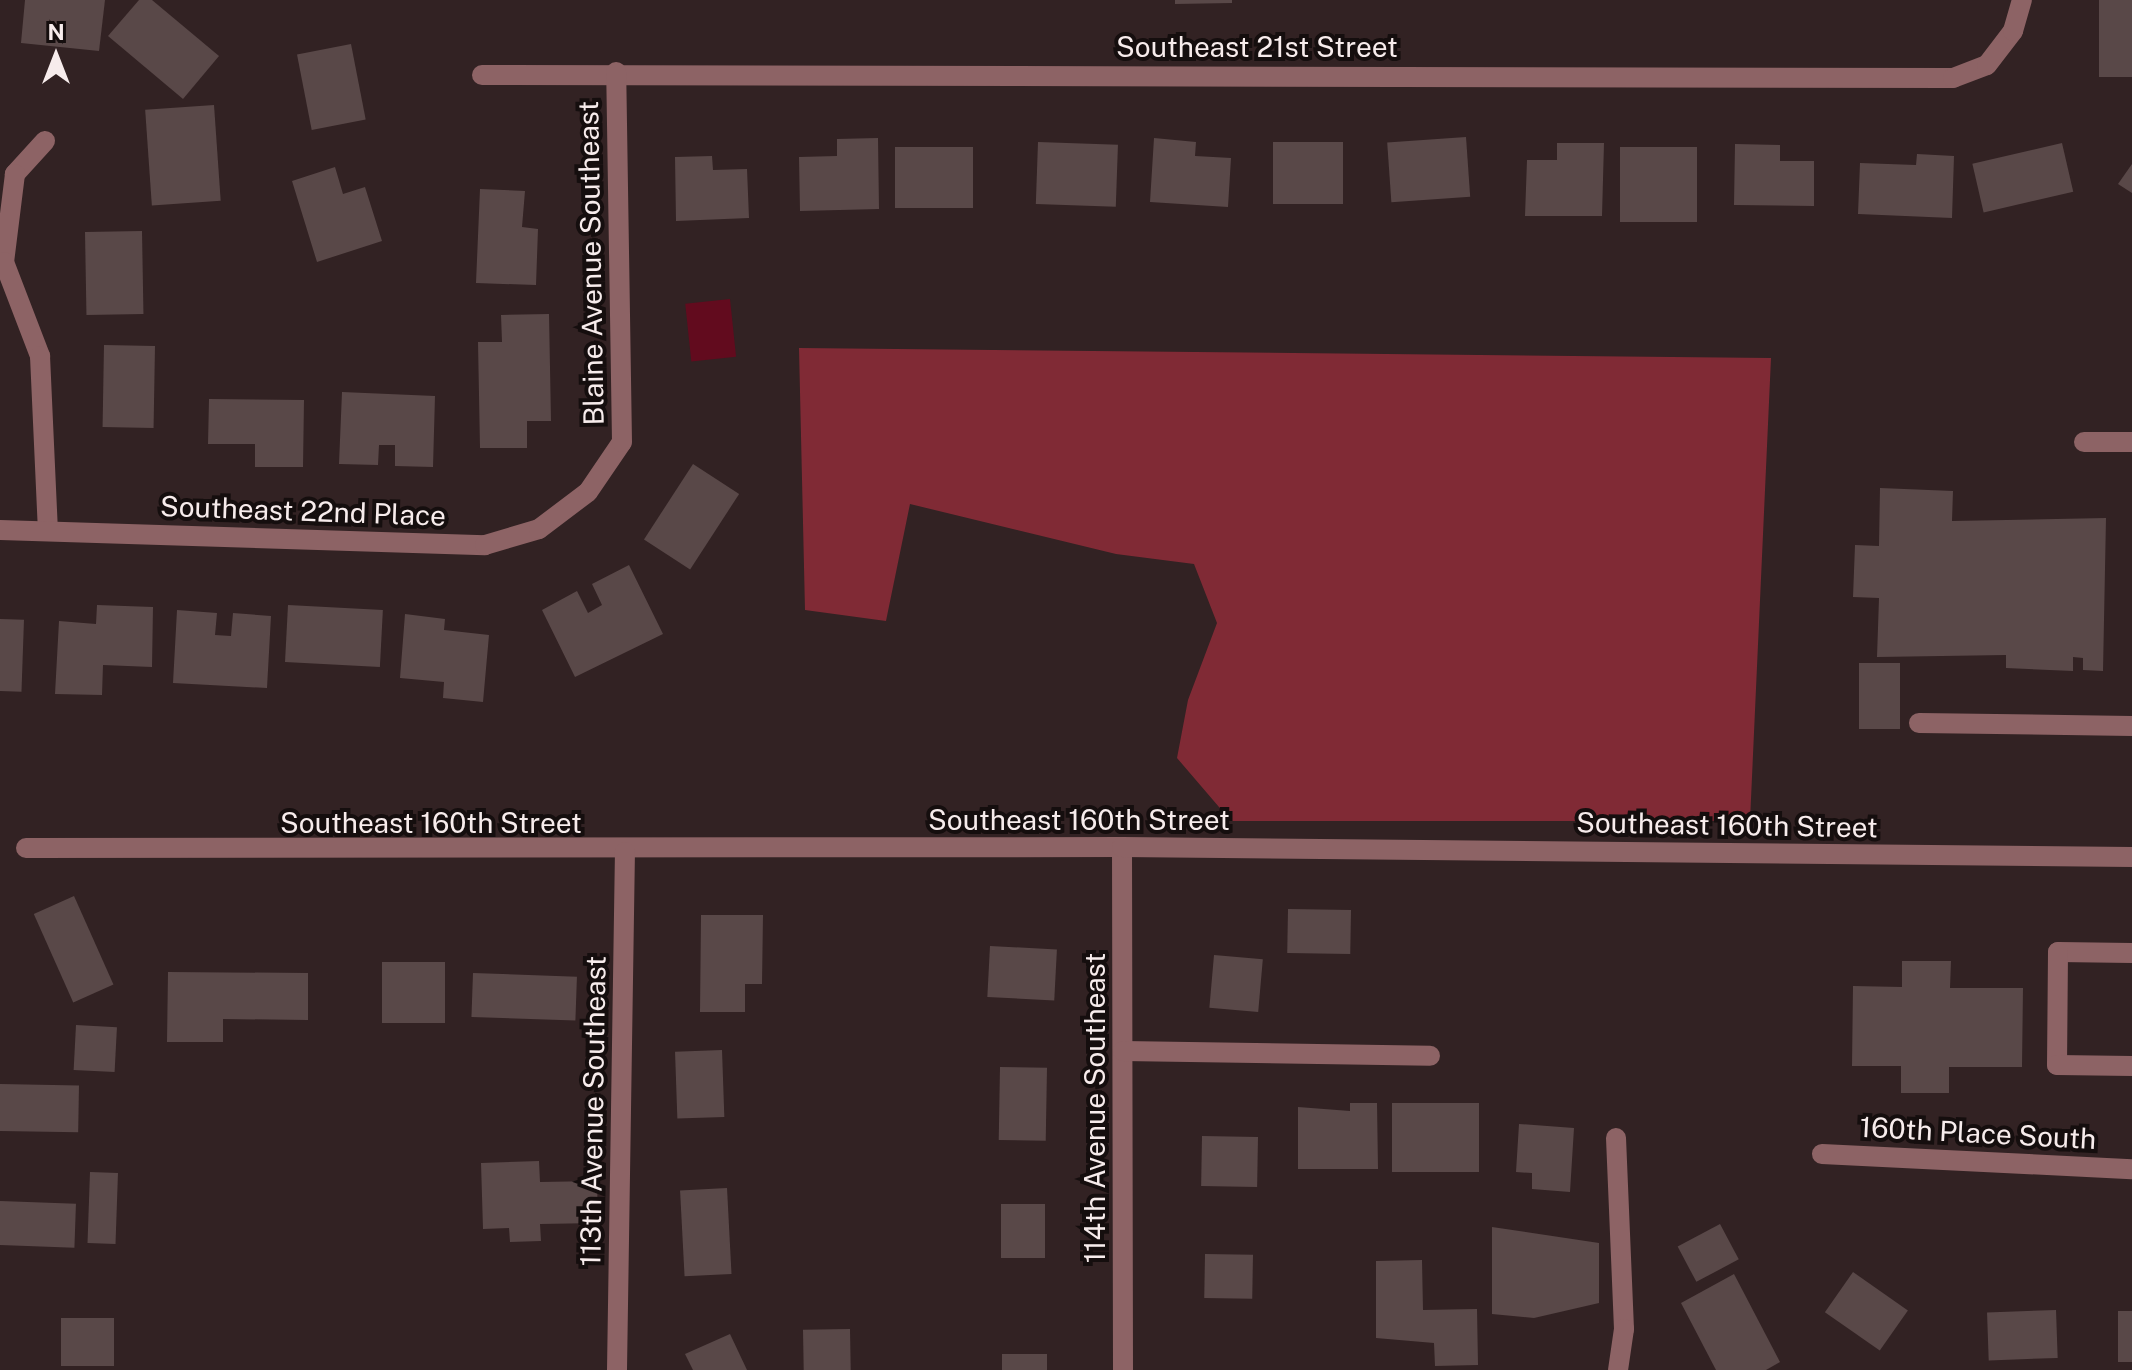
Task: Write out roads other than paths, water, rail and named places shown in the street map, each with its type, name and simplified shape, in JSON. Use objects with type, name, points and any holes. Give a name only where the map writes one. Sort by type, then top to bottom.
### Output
[{"type":"street","name":"Southeast 21st Street","points":[[482,75],[616,72],[1953,78],[1987,65],[2013,31],[2022,0]]},
{"type":"street","name":"Blaine Avenue Southeast","points":[[588,492],[622,442],[616,72]]},
{"type":"street","points":[[45,141],[15,174],[4,262],[40,356],[48,531]]},
{"type":"street","points":[[2084,442],[2132,442]]},
{"type":"street","name":"Southeast 22nd Place","points":[[0,530],[485,545],[539,529],[588,492]]},
{"type":"street","points":[[1919,723],[2132,726]]},
{"type":"street","name":"Southeast 160th Street","points":[[26,848],[625,852],[1122,847],[2132,857]]},
{"type":"street","name":"114th Avenue Southeast","points":[[1122,847],[1123,1370]]},
{"type":"street","name":"113th Avenue Southeast","points":[[617,1370],[625,852]]},
{"type":"street","points":[[2132,953],[2058,952],[2057,1065],[2132,1066]]},
{"type":"street","points":[[1123,1051],[1430,1056]]},
{"type":"street","points":[[1616,1138],[1624,1329],[1618,1370]]},
{"type":"street","name":"160th Place South","points":[[1822,1154],[2132,1169]]}]
